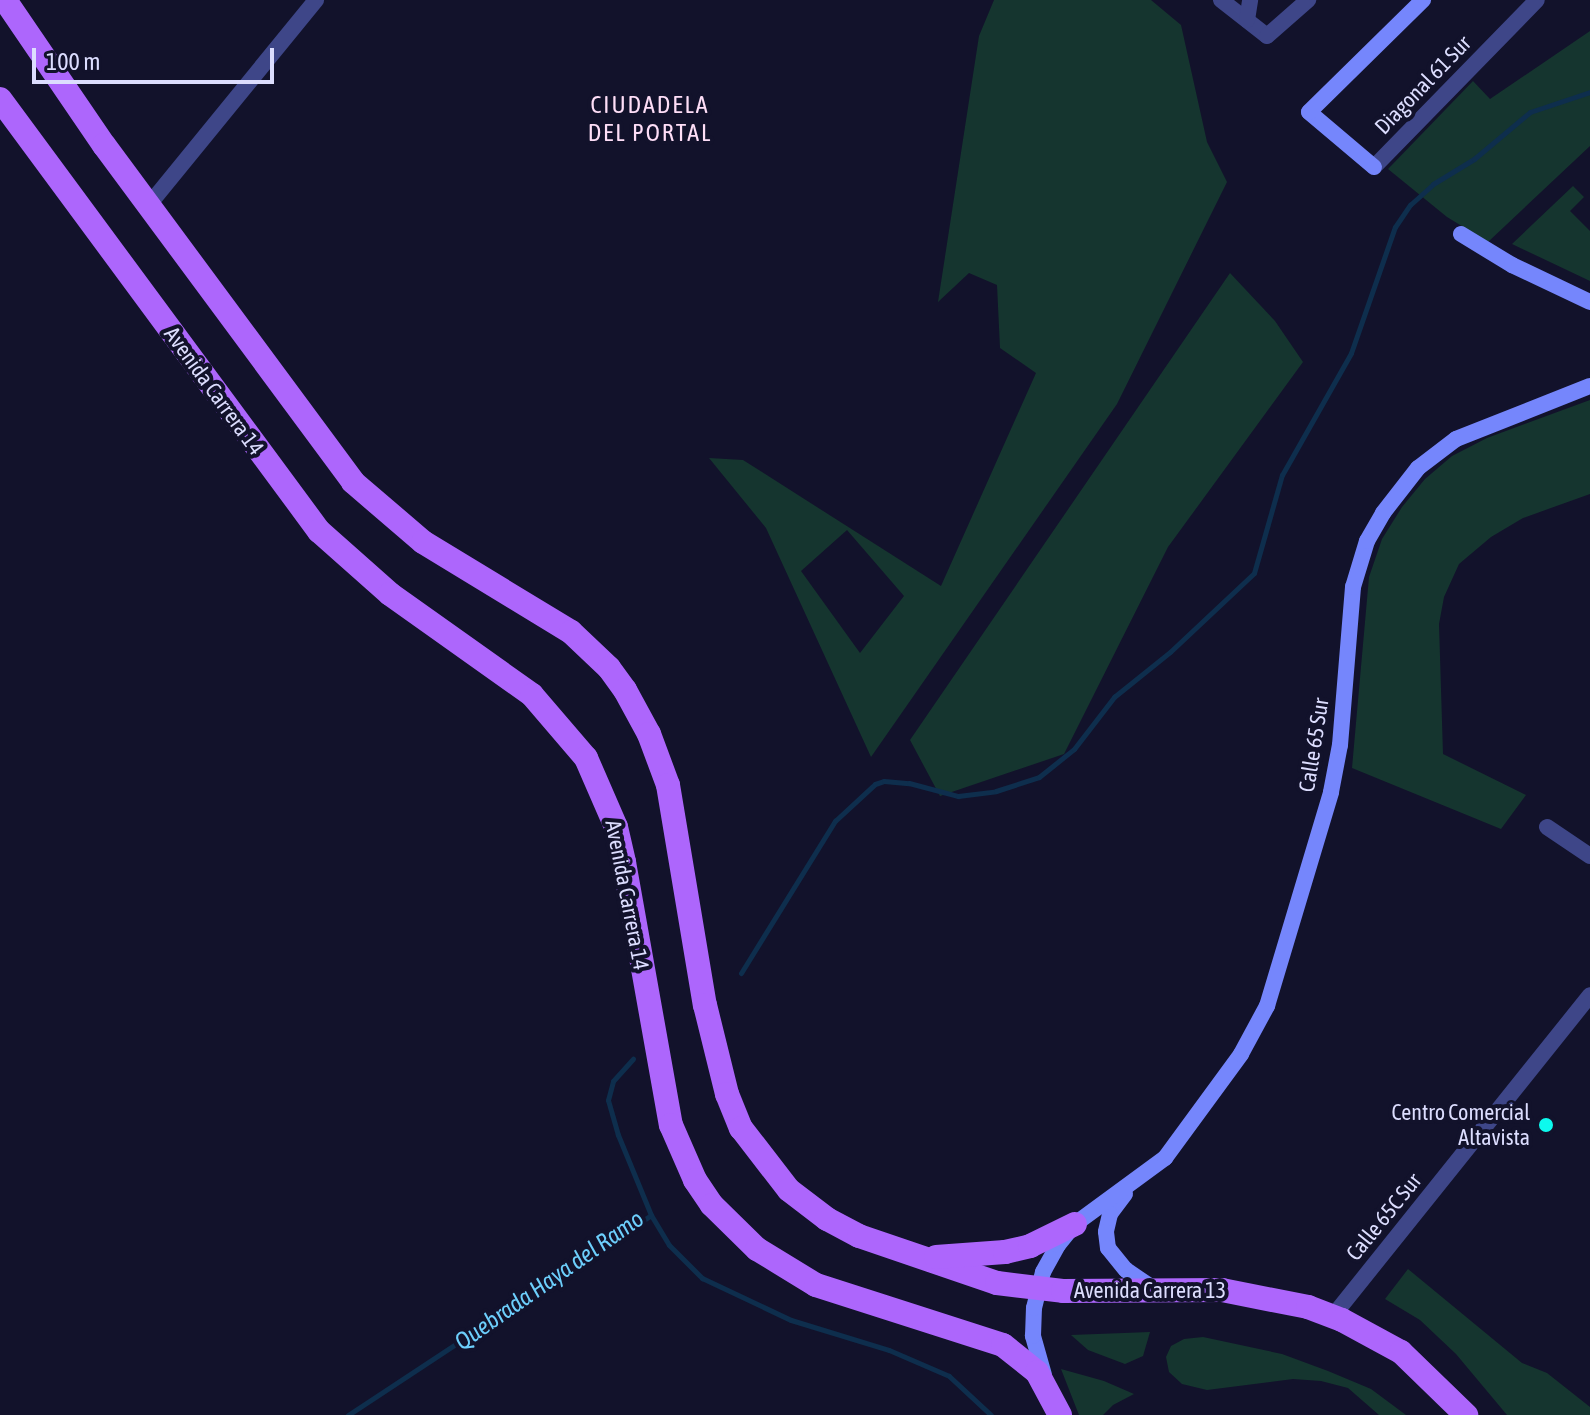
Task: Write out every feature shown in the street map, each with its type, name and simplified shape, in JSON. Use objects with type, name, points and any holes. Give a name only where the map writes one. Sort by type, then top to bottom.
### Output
[{"type":"main road","points":[[5,0],[148,206],[334,459],[372,502],[423,542],[571,632],[609,668],[625,690],[649,734],[668,785],[714,1056],[741,1128],[776,1176],[802,1201],[859,1236],[913,1257],[997,1283],[1037,1289]]},
{"type":"main road","name":"Avenida Carrera 14","points":[[0,99],[319,531],[390,594],[532,695],[586,758],[616,827],[671,1125],[695,1180],[712,1205],[757,1249],[792,1273],[850,1299],[1003,1345],[1026,1361],[1055,1404]]},
{"type":"main road","points":[[913,1257],[964,1258],[1005,1252],[1030,1246],[1075,1224]]},
{"type":"main road","name":"Avenida Carrera 13","points":[[1037,1289],[1242,1292],[1333,1316],[1401,1352],[1466,1415]]},
{"type":"street","points":[[148,206],[316,0]]},
{"type":"street","points":[[1221,0],[1267,36],[1308,0]]},
{"type":"street","points":[[1247,20],[1250,0]]},
{"type":"street","name":"Diagonal 61 Sur","points":[[1423,0],[1309,112],[1374,167],[1537,0]]},
{"type":"street","points":[[1461,234],[1512,265],[1590,302]]},
{"type":"street","name":"Calle 65 Sur","points":[[1055,1404],[1033,1336],[1037,1289],[1049,1259],[1075,1224],[1134,1184],[1165,1158],[1241,1054],[1275,985],[1337,766],[1358,566],[1383,513],[1418,468],[1456,439],[1590,386]]},
{"type":"street","points":[[1547,827],[1590,856]]},
{"type":"street","name":"Calle 65C Sur","points":[[1333,1316],[1590,995]]},
{"type":"street","name":"Calle 65 Sur","points":[[1134,1184],[1110,1214],[1106,1232],[1108,1248],[1126,1270],[1156,1290]]},
{"type":"green space","points":[[994,0],[1151,0],[1181,25],[1207,142],[1227,182],[1117,404],[871,757],[766,528],[709,458],[743,460],[941,586],[1036,373],[1000,348],[997,285],[969,273],[938,302],[979,36]],"holes":[[[847,530],[904,596],[860,653],[801,571]]]},
{"type":"green space","points":[[1590,31],[1590,146],[1488,242],[1447,217],[1388,169],[1473,81],[1490,99]]},
{"type":"green space","points":[[1573,186],[1584,197],[1570,211],[1590,231],[1590,281],[1512,244]]},
{"type":"green space","points":[[1230,273],[1275,321],[1303,362],[1168,547],[1064,754],[940,796],[910,740]]},
{"type":"green space","points":[[1590,400],[1590,494],[1523,518],[1491,537],[1459,564],[1444,597],[1439,624],[1443,754],[1526,795],[1501,829],[1352,768],[1369,577],[1382,539],[1402,507],[1425,479],[1452,456],[1487,438]]},
{"type":"green space","points":[[1408,1269],[1522,1363],[1547,1373],[1590,1407],[1590,1415],[1507,1415],[1456,1354],[1420,1320],[1385,1299]]},
{"type":"green space","points":[[1150,1332],[1143,1356],[1125,1364],[1088,1350],[1071,1335]]},
{"type":"green space","points":[[1203,1337],[1282,1354],[1328,1371],[1371,1389],[1406,1415],[1379,1415],[1348,1388],[1321,1381],[1293,1379],[1207,1390],[1182,1384],[1169,1372],[1166,1357],[1171,1346],[1184,1339]]},
{"type":"green space","points":[[1061,1369],[1104,1381],[1134,1394],[1113,1405],[1103,1415],[1079,1415]]},
{"type":"waterway","name":"Quebrada Haya del Ramo","points":[[741,973],[835,821],[875,784],[884,781],[909,783],[958,796],[996,791],[1039,777],[1074,749],[1114,697],[1170,652],[1254,573],[1282,475],[1351,353],[1395,227],[1410,205],[1433,184],[1474,159],[1530,112],[1590,92]]},
{"type":"waterway","name":"Quebrada Haya del Ramo","points":[[348,1415],[651,1215],[618,1135],[608,1100],[613,1081],[633,1059]]},
{"type":"waterway","points":[[651,1215],[669,1245],[702,1278],[791,1320],[889,1350],[949,1376],[991,1415]]},
{"type":"place","name":"Centro Comercial Altavista","points":[[1546,1125]]},
{"type":"district","name":"CIUDADELA DEL PORTAL","points":[[650,119]]}]
